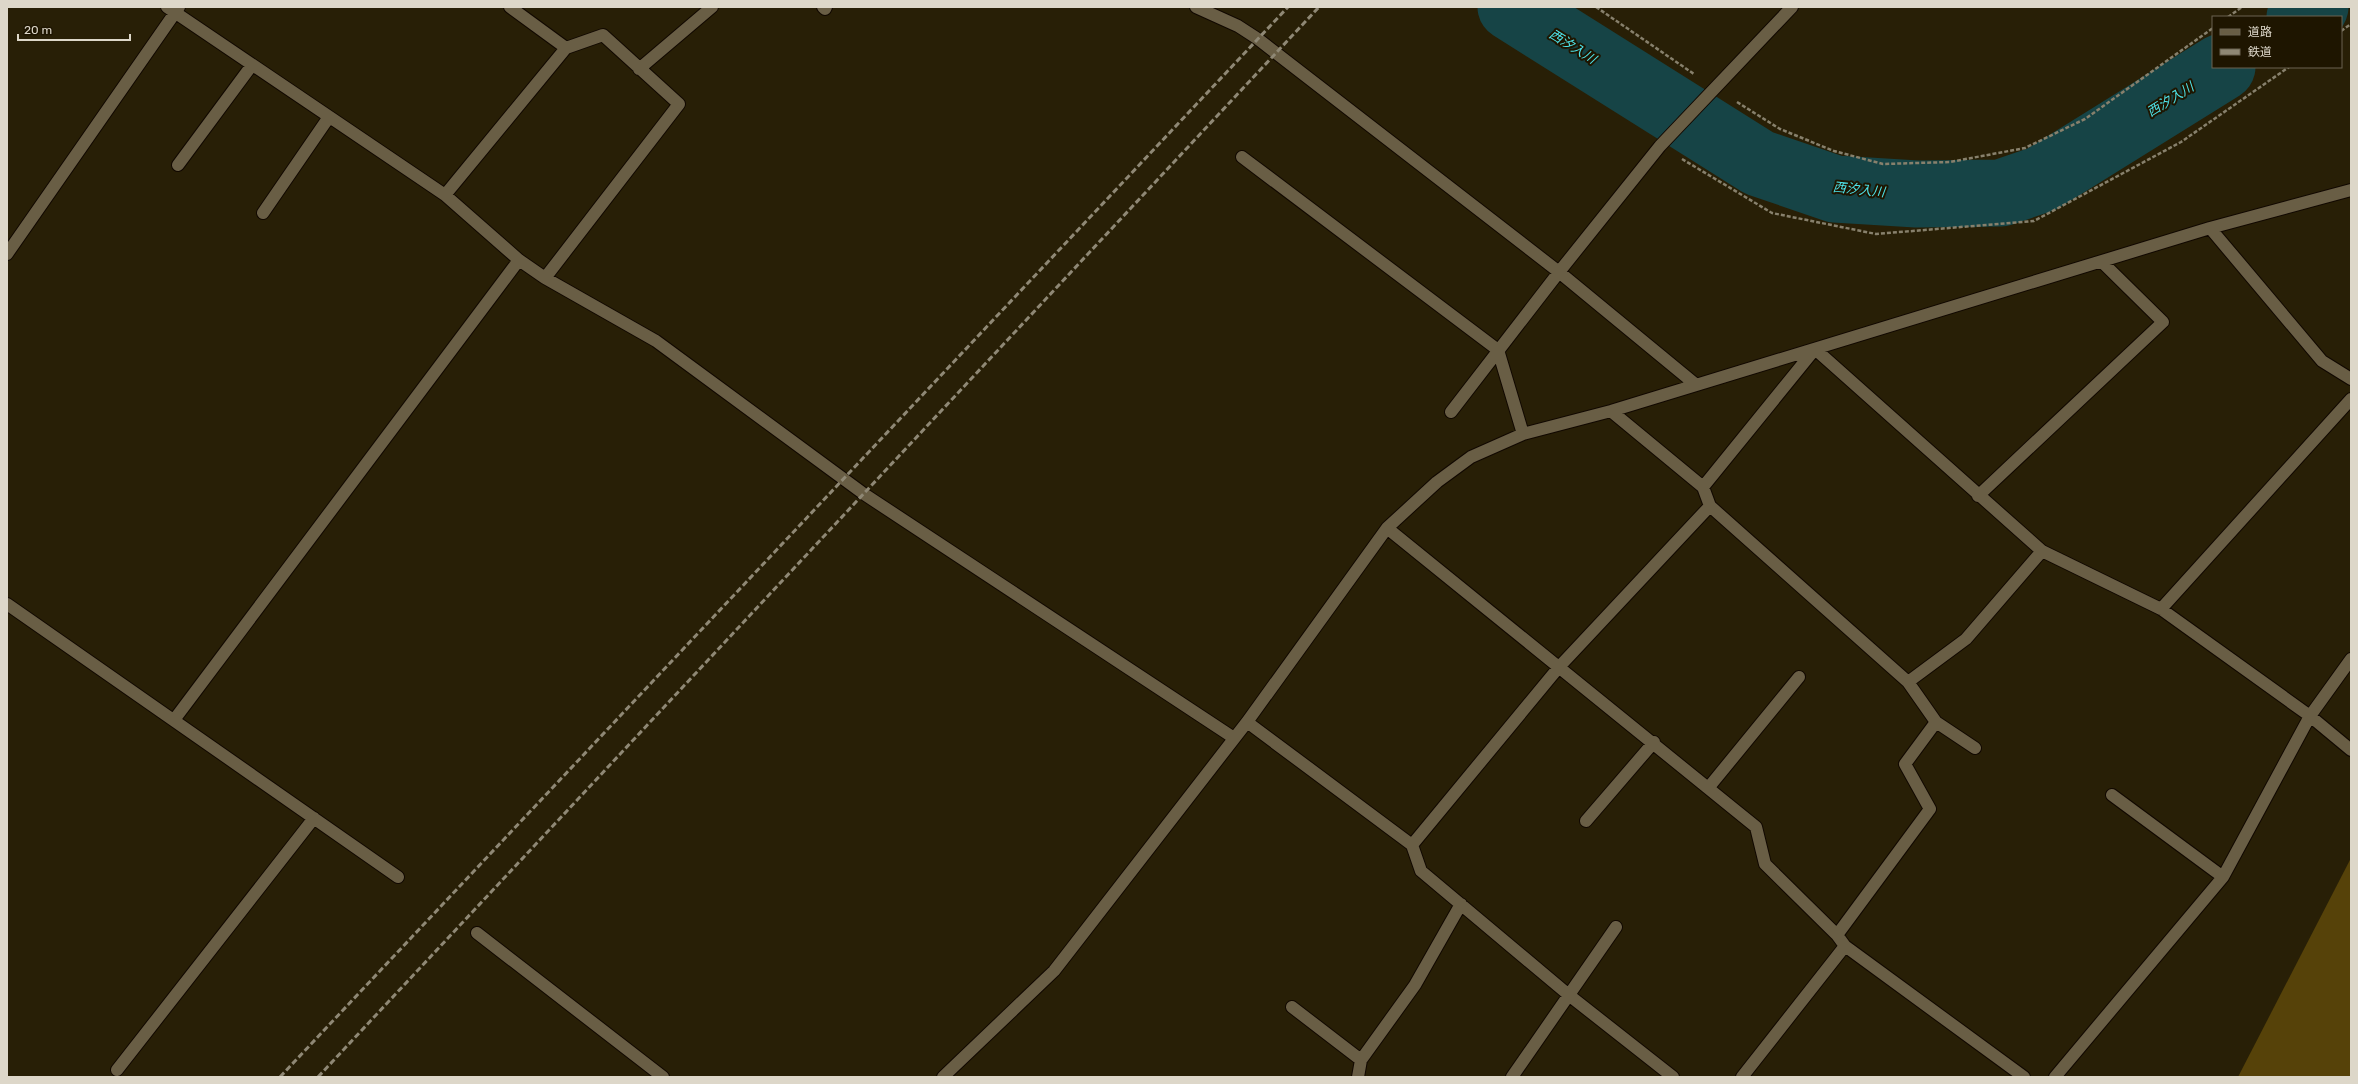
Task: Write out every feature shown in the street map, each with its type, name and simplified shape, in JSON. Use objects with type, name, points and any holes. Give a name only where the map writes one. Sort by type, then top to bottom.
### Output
[{"type":"street","points":[[510,7],[566,48]]},
{"type":"street","points":[[639,69],[712,7]]},
{"type":"street","points":[[823,7],[825,9],[826,7]]},
{"type":"street","points":[[1196,7],[1238,26],[1258,39],[1558,272],[1695,384]]},
{"type":"street","points":[[1450,412],[1558,272],[1660,146],[1792,7]]},
{"type":"street","points":[[7,254],[173,9],[252,65],[445,195],[519,260],[545,278],[656,341],[864,494],[1234,738]]},
{"type":"street","points":[[445,195],[566,48],[603,35],[679,104],[545,278]]},
{"type":"street","points":[[178,165],[252,65]]},
{"type":"street","points":[[263,213],[329,117]]},
{"type":"street","points":[[1242,157],[1498,350],[1523,434]]},
{"type":"street","points":[[943,1077],[1054,971],[1247,722],[1387,528],[1437,482],[1471,457],[1523,434],[1611,411],[1695,384],[1815,349],[2210,228],[2351,190]]},
{"type":"street","points":[[2210,228],[2322,361],[2351,379]]},
{"type":"street","points":[[174,720],[519,260]]},
{"type":"street","points":[[1978,496],[2163,322],[2102,262]]},
{"type":"street","points":[[1703,487],[1815,349]]},
{"type":"street","points":[[1815,349],[1978,496],[2042,551],[2161,610],[2310,716],[2351,750]]},
{"type":"street","points":[[2161,610],[2351,399]]},
{"type":"street","points":[[1611,411],[1703,487],[1710,506],[1908,682],[1936,722],[1975,748]]},
{"type":"street","points":[[1412,845],[1559,667],[1710,506]]},
{"type":"street","points":[[1387,528],[1654,742],[1756,827],[1765,864],[1837,935],[1845,946],[2024,1077]]},
{"type":"street","points":[[1908,682],[1966,639],[2042,551]]},
{"type":"street","points":[[7,604],[398,877]]},
{"type":"street","points":[[2055,1077],[2223,876],[2310,716],[2351,659]]},
{"type":"street","points":[[1708,787],[1799,677]]},
{"type":"street","points":[[1247,722],[1412,845],[1421,871],[1570,996],[1673,1077]]},
{"type":"street","points":[[1837,935],[1930,809],[1905,764],[1936,722]]},
{"type":"street","points":[[1586,821],[1654,742]]},
{"type":"street","points":[[2112,795],[2223,876]]},
{"type":"street","points":[[117,1070],[314,818]]},
{"type":"street","points":[[1358,1077],[1361,1060],[1415,985],[1461,904]]},
{"type":"street","points":[[1512,1077],[1570,996],[1616,927]]},
{"type":"street","points":[[478,933],[662,1077]]},
{"type":"street","points":[[1742,1077],[1845,946]]},
{"type":"street","points":[[1292,1007],[1361,1060]]},
{"type":"path","points":[[1596,7],[1715,88],[1780,129],[1834,151],[1883,164],[1950,162],[2024,148],[2084,119],[2212,29]]},
{"type":"path","points":[[2229,16],[2242,7]]},
{"type":"path","points":[[2342,30],[2351,24]]},
{"type":"path","points":[[1660,146],[1772,213],[1876,234],[2034,221],[2181,142],[2288,68]]},
{"type":"shaded area","points":[[2351,858],[2351,1077],[2238,1077]]},
{"type":"waterway","name":"西汐入川","points":[[1511,7],[1759,163],[1835,189],[1917,194],[2001,193],[2042,179],[2220,68]]},
{"type":"waterway","name":"西汐入川","points":[[2302,16],[2315,7]]},
{"type":"railway","points":[[280,1077],[1288,7]]},
{"type":"railway","points":[[318,1077],[1319,7]]}]
